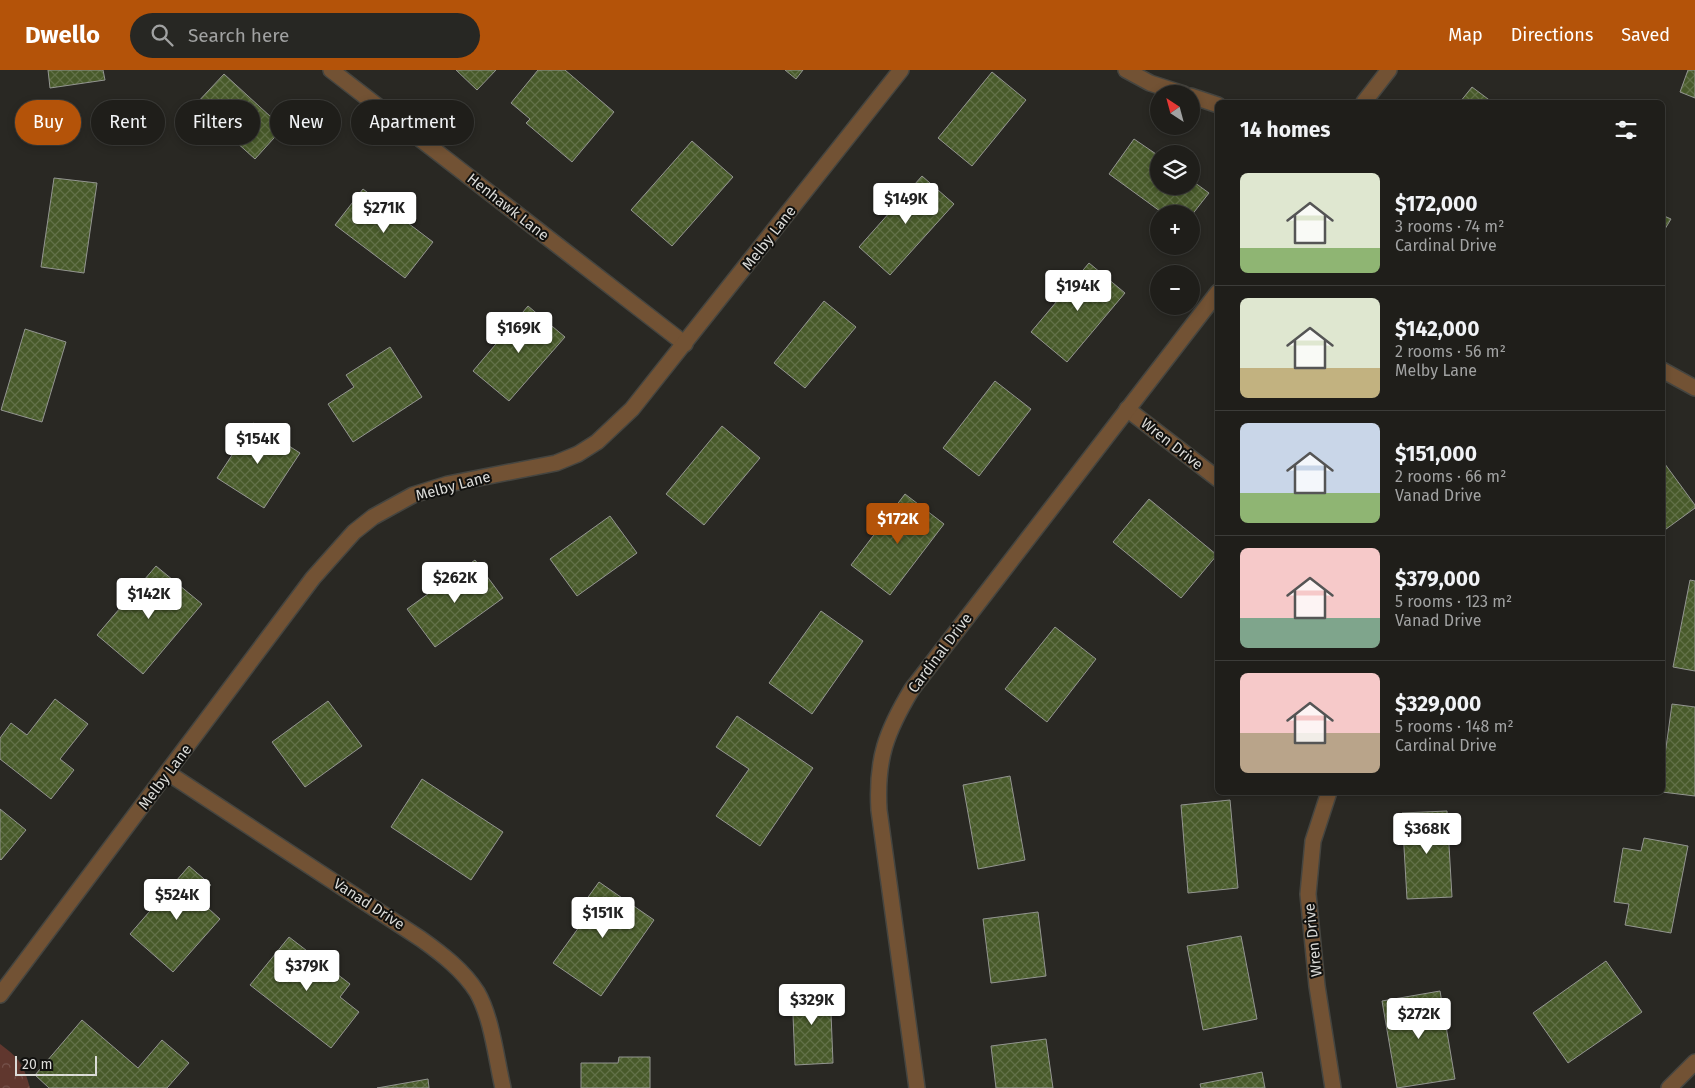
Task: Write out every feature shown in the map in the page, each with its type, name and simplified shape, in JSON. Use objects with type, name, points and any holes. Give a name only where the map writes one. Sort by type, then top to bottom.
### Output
[{"type":"street","name":"Henhawk Lane","points":[[332,70],[685,344]]},
{"type":"street","name":"Melby Lane","points":[[0,995],[313,578],[354,532],[373,517],[414,496],[448,484],[556,463],[578,454],[596,442],[632,409],[902,70]]},
{"type":"street","points":[[1126,70],[1156,85]]},
{"type":"street","points":[[1366,100],[1390,70]]},
{"type":"street","points":[[1200,99],[1215,103]]},
{"type":"street","name":"Cardinal Drive","points":[[917,1088],[879,810],[879,767],[886,739],[896,716],[912,688],[1215,296]]},
{"type":"street","points":[[1665,372],[1695,388]]},
{"type":"street","name":"Wren Drive","points":[[1127,408],[1215,477]]},
{"type":"street","name":"Vanad Drive","points":[[168,773],[421,939],[453,964],[476,992],[483,1005],[488,1020],[502,1088]]},
{"type":"street","name":"Wren Drive","points":[[1327,795],[1313,841],[1308,894],[1317,986],[1332,1088]]},
{"type":"street","points":[[1669,1088],[1695,1062]]},
{"type":"green space","points":[[0,1044],[20,1063],[30,1088],[0,1088]]},
{"type":"building","points":[[48,70],[103,70],[105,80],[50,88]]},
{"type":"building","points":[[456,70],[496,70],[477,90]]},
{"type":"building","points":[[538,70],[565,70],[614,112],[572,162],[526,123],[530,119],[511,103]]},
{"type":"building","points":[[785,70],[803,70],[796,79]]},
{"type":"building","points":[[1688,70],[1695,70],[1695,98],[1680,92]]},
{"type":"building","points":[[992,72],[1026,100],[972,166],[938,138]]},
{"type":"building","points":[[224,74],[252,100],[200,100]]},
{"type":"building","points":[[1472,87],[1489,100],[1462,100]]},
{"type":"building","points":[[260,107],[270,116],[270,142],[255,159],[239,145],[260,145]]},
{"type":"building","points":[[1134,139],[1150,150],[1150,195],[1200,195],[1200,186],[1209,193],[1200,205],[1152,205],[1109,174]]},
{"type":"building","points":[[692,141],[733,177],[672,246],[631,210]]},
{"type":"building","points":[[922,176],[954,204],[890,275],[859,247]]},
{"type":"building","points":[[54,178],[97,183],[84,273],[41,267]]},
{"type":"building","points":[[363,189],[433,242],[405,278],[335,225]]},
{"type":"building","points":[[1665,216],[1671,219],[1665,229]]},
{"type":"building","points":[[1089,263],[1125,293],[1067,362],[1031,332]]},
{"type":"building","points":[[824,301],[856,327],[805,388],[774,363]]},
{"type":"building","points":[[528,306],[565,337],[509,401],[473,371]]},
{"type":"building","points":[[25,329],[66,342],[42,422],[1,410]]},
{"type":"building","points":[[390,347],[422,397],[353,442],[328,404],[354,387],[346,375]]},
{"type":"building","points":[[995,381],[1031,409],[979,476],[943,448]]},
{"type":"building","points":[[253,423],[300,453],[264,508],[217,478]]},
{"type":"building","points":[[722,426],[760,458],[704,525],[666,494]]},
{"type":"building","points":[[1665,464],[1695,505],[1695,508],[1665,530]]},
{"type":"building","points":[[905,494],[944,524],[890,595],[851,565]]},
{"type":"building","points":[[1149,499],[1215,553],[1215,557],[1181,598],[1113,542]]},
{"type":"building","points":[[610,516],[637,553],[577,596],[550,559]]},
{"type":"building","points":[[475,560],[503,598],[435,647],[407,609]]},
{"type":"building","points":[[156,566],[202,604],[143,674],[97,635]]},
{"type":"building","points":[[1690,580],[1695,581],[1695,671],[1673,667]]},
{"type":"building","points":[[821,611],[863,641],[812,714],[769,683]]},
{"type":"building","points":[[1055,627],[1096,659],[1047,722],[1005,689]]},
{"type":"building","points":[[55,699],[88,724],[60,759],[74,770],[51,799],[0,759],[0,738],[11,723],[27,735]]},
{"type":"building","points":[[328,701],[362,746],[305,787],[272,742]]},
{"type":"building","points":[[1672,704],[1695,707],[1695,796],[1665,792],[1665,755]]},
{"type":"building","points":[[737,716],[813,768],[760,846],[716,816],[749,769],[716,747]]},
{"type":"building","points":[[1010,776],[1025,860],[978,869],[963,785]]},
{"type":"building","points":[[422,779],[503,832],[471,880],[391,827]]},
{"type":"building","points":[[1230,800],[1238,888],[1188,893],[1181,805]]},
{"type":"building","points":[[0,809],[26,830],[1,860],[0,859]]},
{"type":"building","points":[[1447,811],[1452,897],[1407,899],[1402,813]]},
{"type":"building","points":[[1644,838],[1688,846],[1671,933],[1625,925],[1629,904],[1614,902],[1623,848],[1641,851]]},
{"type":"building","points":[[189,866],[211,885],[198,899],[220,919],[173,972],[130,934]]},
{"type":"building","points":[[599,882],[654,920],[601,996],[553,963],[587,916],[578,911]]},
{"type":"building","points":[[1038,912],[1046,976],[991,983],[983,919]]},
{"type":"building","points":[[1241,936],[1257,1019],[1203,1030],[1187,946]]},
{"type":"building","points":[[289,937],[350,984],[340,997],[359,1012],[331,1048],[250,985]]},
{"type":"building","points":[[1606,961],[1642,1012],[1568,1063],[1533,1013]]},
{"type":"building","points":[[830,988],[833,1063],[795,1065],[792,990]]},
{"type":"building","points":[[1440,991],[1455,1079],[1397,1088],[1382,1001]]},
{"type":"building","points":[[82,1020],[138,1068],[162,1040],[189,1063],[167,1088],[49,1088],[35,1075]]},
{"type":"building","points":[[1046,1039],[1053,1088],[996,1088],[991,1046]]},
{"type":"building","points":[[619,1057],[650,1057],[650,1088],[581,1088],[581,1063],[618,1063]]},
{"type":"building","points":[[1262,1072],[1265,1088],[1201,1088],[1200,1084]]},
{"type":"building","points":[[428,1079],[429,1088],[377,1088]]}]
